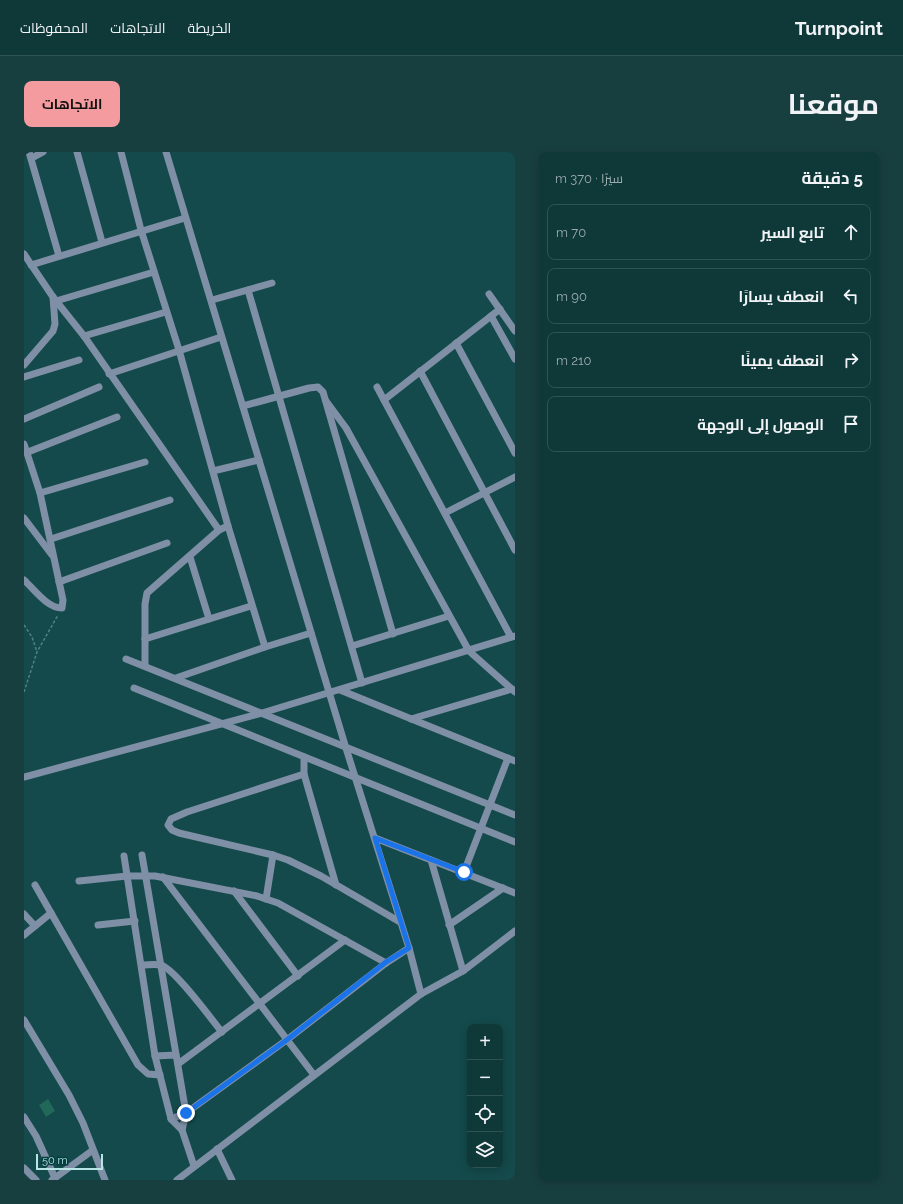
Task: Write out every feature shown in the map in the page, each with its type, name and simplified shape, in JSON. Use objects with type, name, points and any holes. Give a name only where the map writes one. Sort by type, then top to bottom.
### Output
[{"type":"street","points":[[43,152],[30,155],[59,256]]},
{"type":"street","points":[[77,152],[102,242]]},
{"type":"street","points":[[120,152],[141,230],[179,350],[251,606],[265,647]]},
{"type":"street","points":[[166,152],[185,218],[212,300],[221,337],[345,745],[409,948],[421,994]]},
{"type":"street","points":[[31,265],[141,230],[185,218]]},
{"type":"street","points":[[24,254],[55,299],[84,336],[219,530]]},
{"type":"street","points":[[55,299],[154,272]]},
{"type":"street","points":[[212,300],[272,283]]},
{"type":"street","points":[[248,290],[362,683]]},
{"type":"street","points":[[489,294],[515,331]]},
{"type":"street","points":[[24,365],[53,331],[55,324],[55,299]]},
{"type":"street","points":[[384,400],[500,309]]},
{"type":"street","points":[[84,336],[166,312]]},
{"type":"street","points":[[491,316],[514,356]]},
{"type":"street","points":[[109,374],[221,337]]},
{"type":"street","points":[[456,343],[515,453]]},
{"type":"street","points":[[24,376],[79,360]]},
{"type":"street","points":[[420,371],[515,550]]},
{"type":"street","points":[[243,406],[316,386],[321,389],[326,401],[393,634]]},
{"type":"street","points":[[24,419],[99,387]]},
{"type":"street","points":[[24,777],[224,724],[469,651],[513,636],[377,387]]},
{"type":"street","points":[[326,401],[353,441],[469,651],[514,690]]},
{"type":"street","points":[[26,454],[117,417]]},
{"type":"street","points":[[24,444],[26,454],[31,462],[40,493],[63,600],[62,608],[57,608],[50,604],[24,580]]},
{"type":"street","points":[[213,472],[259,460]]},
{"type":"street","points":[[40,493],[145,462]]},
{"type":"street","points":[[445,513],[515,477]]},
{"type":"street","points":[[50,539],[170,500]]},
{"type":"street","points":[[24,518],[53,556]]},
{"type":"street","points":[[145,666],[145,604],[148,593],[219,530],[228,526]]},
{"type":"street","points":[[59,582],[167,542]]},
{"type":"street","points":[[190,557],[209,619]]},
{"type":"street","points":[[145,639],[251,606]]},
{"type":"street","points":[[352,646],[449,616]]},
{"type":"street","points":[[176,678],[265,647],[311,633]]},
{"type":"street","points":[[126,659],[345,745],[515,815]]},
{"type":"street","points":[[134,688],[515,842]]},
{"type":"street","points":[[340,690],[515,761]]},
{"type":"street","points":[[411,719],[514,690]]},
{"type":"street","points":[[304,757],[304,774],[336,885]]},
{"type":"street","points":[[464,872],[508,758]]},
{"type":"street","points":[[304,774],[187,812],[168,822],[169,827],[179,833],[273,855],[306,868],[400,922]]},
{"type":"street","points":[[375,838],[515,893]]},
{"type":"street","points":[[142,855],[186,1113],[182,1130]]},
{"type":"street","points":[[266,899],[273,855]]},
{"type":"street","points":[[124,856],[155,1056],[171,1119],[182,1130],[194,1166]]},
{"type":"street","points":[[431,860],[463,971]]},
{"type":"street","points":[[79,881],[127,876],[163,877],[266,899],[278,903],[386,962]]},
{"type":"street","points":[[163,877],[314,1075]]},
{"type":"street","points":[[35,885],[138,1065],[148,1074],[155,1076],[160,1075]]},
{"type":"street","points":[[449,925],[503,888]]},
{"type":"street","points":[[234,891],[298,976]]},
{"type":"street","points":[[24,936],[51,913]]},
{"type":"street","points":[[24,914],[36,926]]},
{"type":"street","points":[[98,925],[135,921]]},
{"type":"street","points":[[177,1180],[421,994],[463,971],[515,931]]},
{"type":"street","points":[[178,1064],[346,940]]},
{"type":"street","points":[[171,1119],[186,1113],[288,1039],[386,962],[409,948]]},
{"type":"street","points":[[142,965],[161,965],[180,981],[222,1032]]},
{"type":"street","points":[[25,1026],[69,1095],[83,1123],[105,1180]]},
{"type":"street","points":[[155,1056],[176,1055]]},
{"type":"street","points":[[24,1117],[36,1136],[54,1179],[93,1150]]},
{"type":"street","points":[[217,1149],[232,1180]]},
{"type":"street","points":[[24,1168],[36,1180]]},
{"type":"path","points":[[24,692],[37,652],[62,608]]},
{"type":"path","points":[[24,625],[32,637],[37,652]]},
{"type":"building","points":[[48,1099],[55,1111],[46,1117],[39,1105]]},
{"type":"route","points":[[186,1113],[288,1039],[386,962],[409,948],[375,838],[464,872]]}]
